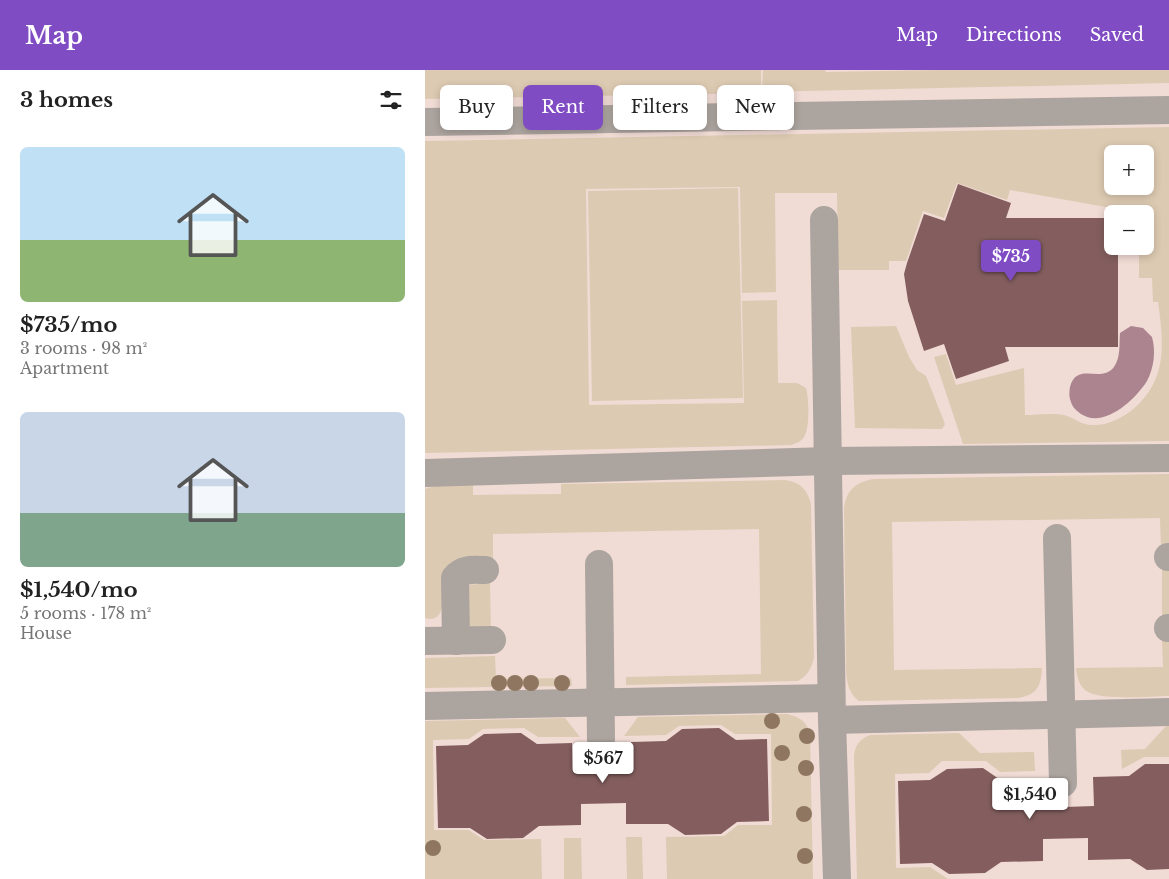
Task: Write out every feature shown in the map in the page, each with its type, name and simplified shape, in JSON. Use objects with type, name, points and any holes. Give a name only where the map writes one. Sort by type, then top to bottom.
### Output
[{"type":"street","points":[[425,122],[1169,110]]},
{"type":"street","points":[[824,220],[831,709],[837,879]]},
{"type":"street","points":[[425,473],[828,461],[1169,458]]},
{"type":"street","points":[[1057,538],[1063,783]]},
{"type":"street","points":[[599,564],[601,739]]},
{"type":"street","points":[[456,641],[455,578],[460,572],[485,570]]},
{"type":"street","points":[[425,642],[492,640]]},
{"type":"street","points":[[425,706],[601,703],[1062,714],[1169,712]]},
{"type":"shaded area","points":[[425,70],[761,70],[761,85],[717,85],[717,94],[707,94],[707,85],[613,85],[613,96],[603,96],[603,85],[523,85],[523,97],[513,97],[513,85],[440,85],[440,99],[425,99]]},
{"type":"shaded area","points":[[763,70],[825,70],[826,72],[1169,70],[1169,83],[794,91],[794,85],[762,85]]},
{"type":"shaded area","points":[[1169,127],[1169,441],[963,444],[934,357],[946,354],[956,385],[1024,368],[1025,415],[1063,415],[1088,425],[1097,425],[1113,421],[1131,411],[1152,387],[1161,361],[1162,333],[1158,302],[1153,302],[1152,278],[1139,278],[1139,255],[1154,255],[1154,205],[1104,205],[1104,207],[1010,190],[1007,200],[957,183],[944,218],[923,211],[906,261],[889,261],[889,270],[838,270],[837,193],[775,193],[776,292],[742,293],[740,187],[586,189],[589,405],[744,403],[742,301],[777,300],[778,383],[797,383],[806,388],[808,413],[804,437],[791,445],[425,453],[425,141]]},
{"type":"shaded area","points":[[738,188],[743,398],[592,401],[588,191]]},
{"type":"shaded area","points":[[896,326],[909,357],[917,370],[926,376],[945,424],[942,429],[855,428],[851,327]]},
{"type":"shaded area","points":[[1131,326],[1143,328],[1152,337],[1154,359],[1147,381],[1127,404],[1109,415],[1090,418],[1081,414],[1074,407],[1070,399],[1069,393],[1073,379],[1078,375],[1109,372],[1114,367],[1119,355],[1120,333]]},
{"type":"shaded area","points":[[1169,474],[1169,547],[1161,547],[1160,518],[892,522],[894,670],[1042,668],[1039,685],[1029,695],[1017,698],[859,701],[853,695],[848,684],[846,671],[844,508],[847,496],[857,485],[874,479]]},
{"type":"shaded area","points":[[785,480],[795,482],[802,487],[811,504],[814,658],[809,671],[798,681],[626,685],[626,677],[761,674],[759,529],[493,534],[493,562],[442,607],[437,617],[432,619],[425,618],[425,489],[443,485],[473,485],[473,495],[561,494],[561,484]]},
{"type":"shaded area","points":[[1162,568],[1169,568],[1169,620],[1162,620]]},
{"type":"shaded area","points":[[490,583],[491,636],[469,635],[468,585]]},
{"type":"shaded area","points":[[1162,640],[1169,640],[1169,696],[1100,696],[1084,689],[1080,684],[1076,668],[1163,667]]},
{"type":"shaded area","points":[[495,656],[496,679],[571,678],[572,686],[425,688],[425,658]]},
{"type":"shaded area","points":[[787,714],[802,720],[810,734],[813,879],[667,879],[666,837],[724,836],[738,825],[772,825],[771,734],[735,734],[721,725],[679,726],[666,735],[624,736],[638,717]]},
{"type":"shaded area","points":[[565,718],[580,737],[538,737],[524,728],[483,729],[469,739],[433,740],[434,830],[469,830],[484,840],[541,839],[542,879],[425,879],[425,721]]},
{"type":"shaded area","points":[[1166,726],[1169,726],[1169,757],[1144,757],[1122,769],[1121,750],[1145,749]]},
{"type":"shaded area","points":[[959,733],[980,753],[1034,752],[1035,771],[1000,772],[986,761],[942,761],[929,773],[895,774],[896,868],[930,867],[948,879],[857,879],[854,756],[859,743],[863,738],[870,735]]},
{"type":"shaded area","points":[[626,837],[642,837],[643,879],[627,879]]},
{"type":"shaded area","points":[[564,838],[581,838],[582,879],[564,879]]},
{"type":"building","points":[[958,184],[1011,203],[1006,218],[1104,218],[1104,255],[1118,255],[1118,347],[1005,347],[1009,361],[956,379],[944,344],[924,351],[908,301],[904,274],[924,214],[945,221]]},
{"type":"building","points":[[719,728],[736,740],[767,739],[769,821],[737,822],[721,834],[685,835],[668,824],[626,824],[626,803],[581,804],[581,825],[539,826],[523,838],[487,839],[470,828],[438,828],[436,746],[468,745],[484,734],[521,733],[537,744],[572,743],[573,772],[632,771],[631,742],[666,741],[682,729]]},
{"type":"building","points":[[1145,764],[1169,764],[1169,869],[1147,870],[1130,859],[1088,860],[1088,838],[1043,839],[1043,861],[1001,862],[985,873],[949,874],[932,863],[900,864],[898,781],[930,780],[947,769],[983,768],[999,779],[1034,778],[1035,808],[1094,806],[1093,777],[1129,776]]}]
